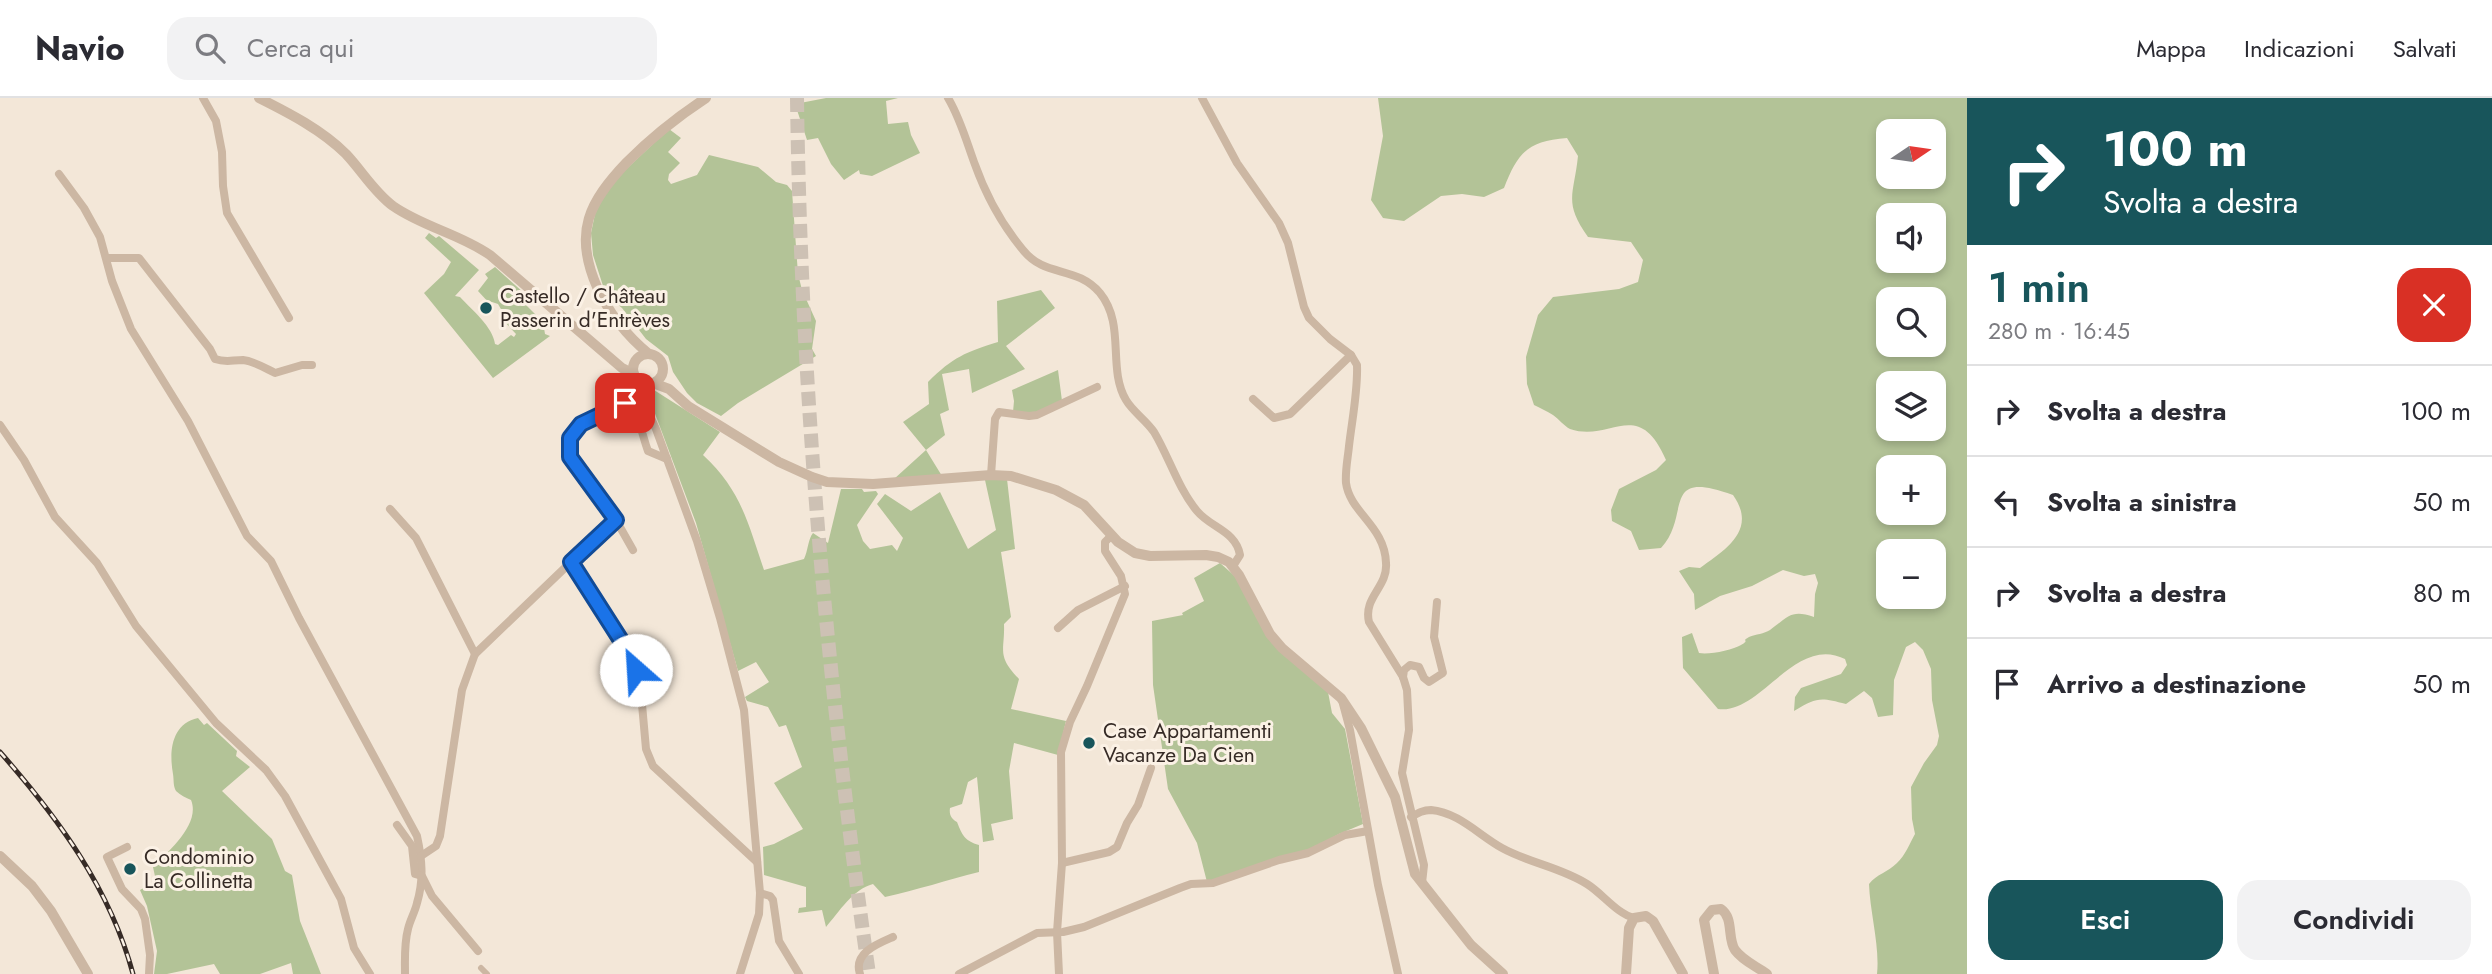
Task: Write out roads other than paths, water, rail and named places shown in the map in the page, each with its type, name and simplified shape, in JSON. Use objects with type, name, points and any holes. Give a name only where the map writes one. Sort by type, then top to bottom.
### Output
[{"type":"street","points":[[203,98],[216,121],[227,213],[289,318]]},
{"type":"street","points":[[260,98],[298,119],[345,153],[392,205],[490,255],[633,375],[651,384],[663,386],[688,406],[779,462],[827,482],[887,484],[990,475],[1011,476],[1056,489],[1084,505],[1125,548],[1135,553],[1150,556],[1206,555],[1218,557],[1233,566],[1270,634],[1282,648],[1341,698],[1361,728],[1395,797],[1415,874],[1471,945],[1503,974]]},
{"type":"street","points":[[677,395],[659,358],[634,342],[606,305],[594,280],[586,238],[591,209],[600,192],[649,140],[706,98]]},
{"type":"street","points":[[948,98],[963,130],[985,191],[1023,251],[1038,265],[1079,276],[1101,294],[1116,326],[1118,373],[1124,397],[1152,428],[1197,511],[1234,540],[1240,555],[1233,566]]},
{"type":"street","points":[[1202,98],[1237,163],[1279,223],[1288,243],[1309,318],[1350,355],[1357,370],[1346,484],[1357,509],[1377,532],[1387,564],[1384,579],[1367,612],[1369,622],[1404,677]]},
{"type":"street","points":[[59,174],[84,208],[100,237],[112,281],[131,329],[188,421],[247,536],[271,561],[416,836],[422,876],[404,951],[405,974]]},
{"type":"street","points":[[107,258],[139,258],[215,359],[228,363],[241,360],[257,363],[275,373],[302,365],[312,365]]},
{"type":"street","points":[[633,550],[616,520],[570,457],[570,438],[581,424],[617,409],[630,399],[636,360],[634,342]]},
{"type":"street","points":[[613,358],[625,362],[649,354]]},
{"type":"street","points":[[1254,398],[1274,418],[1290,414],[1350,355]]},
{"type":"street","points":[[645,405],[651,384],[660,378],[663,369]]},
{"type":"street","points":[[633,375],[697,541],[744,710],[760,893],[759,914],[740,974]]},
{"type":"street","points":[[990,475],[995,419],[999,412],[1037,415],[1097,387]]},
{"type":"street","points":[[617,409],[630,414],[638,421],[648,451],[667,459]]},
{"type":"street","points":[[0,425],[24,460],[55,517],[97,563],[136,626],[216,723],[266,769],[285,796],[341,899],[354,948],[370,974]]},
{"type":"street","points":[[390,509],[416,538],[475,654]]},
{"type":"street","points":[[421,856],[436,846],[440,836],[462,690],[475,654],[616,520]]},
{"type":"street","points":[[1059,974],[1057,932],[1062,863],[1060,771],[1065,736],[1124,601],[1125,586],[1105,551],[1105,542],[1112,535]]},
{"type":"street","points":[[571,562],[630,655],[639,682],[646,749],[653,766],[757,862]]},
{"type":"street","points":[[1058,628],[1077,610],[1125,586]]},
{"type":"street","points":[[1422,883],[1424,865],[1402,774],[1409,730],[1404,670],[1410,665],[1419,667],[1429,682],[1443,673],[1434,637],[1437,602]]},
{"type":"street","points":[[1341,698],[1350,730],[1398,974]]},
{"type":"street","points":[[1062,863],[1109,852],[1117,847],[1138,805],[1151,768]]},
{"type":"street","points":[[1411,817],[1422,811],[1433,810],[1455,819],[1501,848],[1558,869],[1586,884],[1610,901],[1623,915],[1634,918],[1646,916],[1653,920],[1683,974]]},
{"type":"street","points":[[397,825],[412,846],[415,874],[422,876],[432,896],[478,951]]},
{"type":"street","points":[[958,974],[1037,933],[1084,927],[1191,884],[1213,883],[1308,853],[1345,835],[1368,831]]},
{"type":"street","points":[[127,847],[107,857],[122,889],[141,909],[145,919],[150,955],[149,974]]},
{"type":"street","points":[[0,856],[32,886],[51,911],[88,974]]},
{"type":"street","points":[[760,893],[773,900],[779,941],[799,974]]},
{"type":"street","points":[[1714,974],[1704,920],[1712,910],[1721,909],[1727,917],[1732,944],[1737,952],[1766,974]]},
{"type":"street","points":[[1626,974],[1629,928],[1634,918]]},
{"type":"street","points":[[860,974],[858,966],[861,957],[893,937]]},
{"type":"street","points":[[481,968],[487,974]]},
{"type":"tunnel","points":[[797,98],[804,318],[819,537],[841,756],[869,974]]},
{"type":"railway","points":[[0,752],[42,802],[80,856],[111,912],[133,974]]},
{"type":"place","name":"Castello / Château Passerin d'Entrèves","points":[[486,308]]},
{"type":"place","name":"Case Appartamenti Vacanze Da Cien","points":[[1089,743]]},
{"type":"place","name":"Condominio La Collinetta","points":[[130,869]]}]
